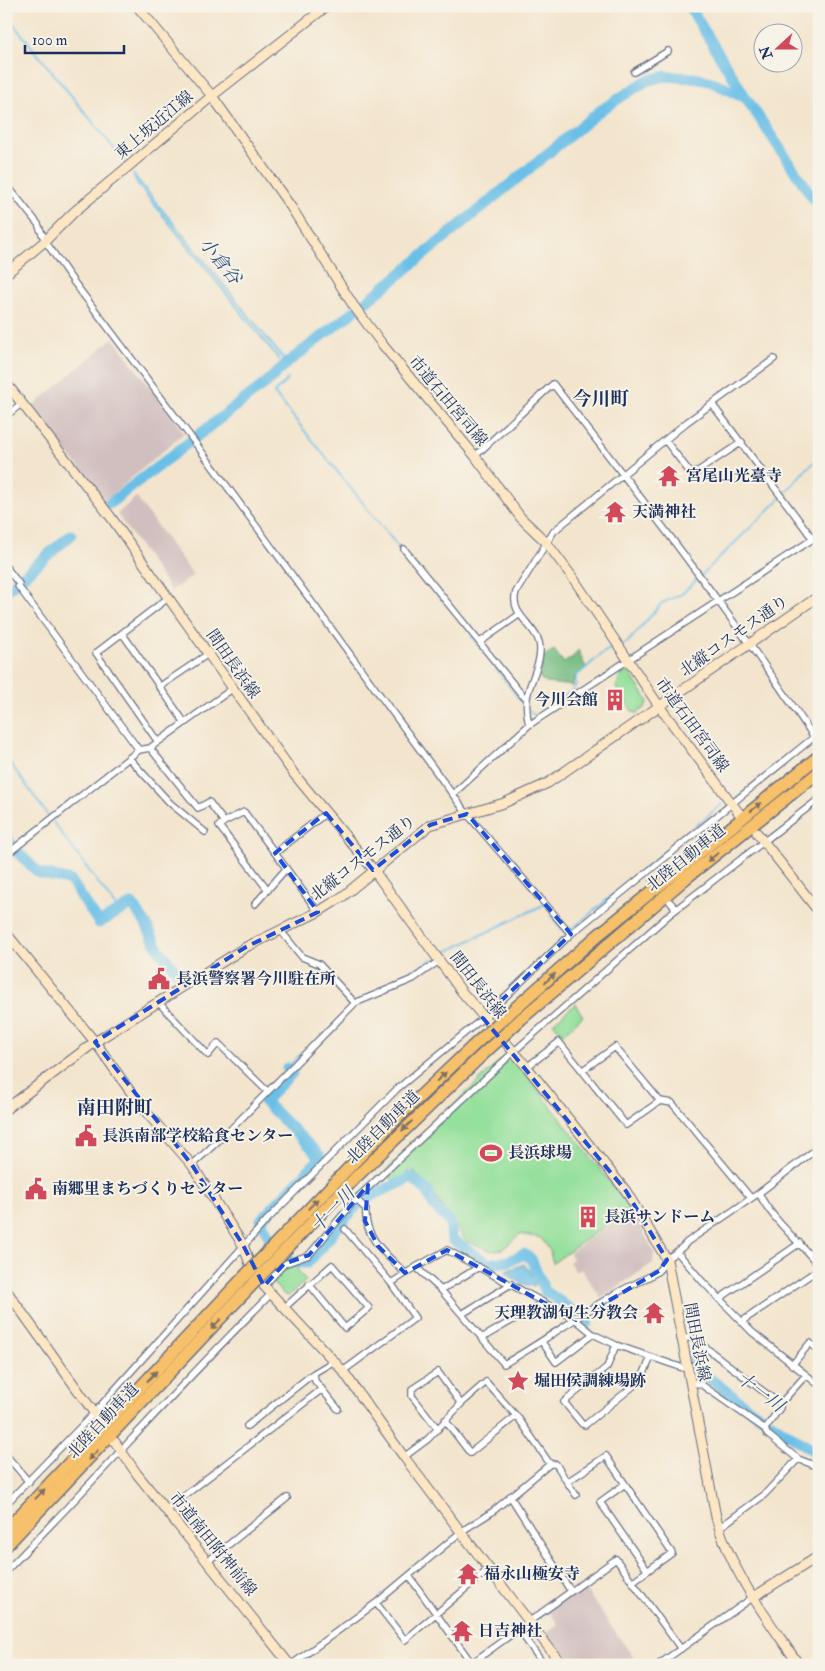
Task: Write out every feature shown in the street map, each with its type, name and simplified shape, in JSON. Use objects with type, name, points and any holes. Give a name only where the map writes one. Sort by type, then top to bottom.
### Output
[{"type":"highway","name":"北陸自動車道","points":[[6,1530],[284,1243],[381,1151],[476,1052],[513,1010],[597,936],[819,756]]},
{"type":"highway","name":"北陸自動車道","points":[[476,1052],[521,1019],[656,903],[819,772]]},
{"type":"highway","name":"北陸自動車道","points":[[6,1546],[245,1284]]},
{"type":"street","name":"市道石田宮司線","points":[[137,6],[212,96],[291,207],[359,314],[475,456],[521,518],[546,542],[573,578],[659,706],[739,813]]},
{"type":"street","name":"東上坂近江線","points":[[6,274],[45,241],[74,212],[212,96],[326,6]]},
{"type":"street","points":[[634,72],[668,51]]},
{"type":"street","points":[[6,184],[38,224],[45,241],[467,814],[571,934]]},
{"type":"street","points":[[529,725],[527,698],[540,646],[537,637],[520,614],[515,603],[516,592],[546,542],[554,531],[665,440],[774,359]]},
{"type":"street","name":"間田長浜線","points":[[6,383],[102,505],[294,774],[373,870],[483,1018],[527,1067],[626,1191],[667,1260],[685,1368],[719,1528],[735,1566],[752,1598],[799,1665]]},
{"type":"street","points":[[6,1504],[93,1414],[244,1245],[397,1089],[483,1018],[571,934],[816,735],[750,642],[554,384],[475,456]]},
{"type":"street","points":[[6,416],[22,403]]},
{"type":"street","points":[[712,404],[813,539]]},
{"type":"street","points":[[665,440],[692,475],[742,442]]},
{"type":"street","points":[[453,794],[529,725],[819,535]]},
{"type":"street","points":[[404,549],[522,695],[527,698]]},
{"type":"street","points":[[6,567],[139,750]]},
{"type":"street","name":"北縦コスモス通り","points":[[6,1109],[96,1042],[246,947],[318,912],[342,896],[430,825],[504,803],[536,790],[819,596]]},
{"type":"street","points":[[158,742],[96,653],[168,598]]},
{"type":"street","points":[[480,642],[520,614]]},
{"type":"street","points":[[122,633],[184,723]]},
{"type":"street","points":[[159,687],[208,654]]},
{"type":"street","points":[[6,855],[139,750],[150,748],[232,689]]},
{"type":"street","points":[[150,748],[198,808],[209,802],[224,822]]},
{"type":"street","points":[[129,758],[170,803],[205,832]]},
{"type":"street","points":[[264,1286],[284,1264],[309,1255],[357,1199],[514,1052],[676,909],[765,843],[819,799]]},
{"type":"street","points":[[268,890],[219,826],[244,812],[318,912]]},
{"type":"street","points":[[275,853],[326,813]]},
{"type":"street","points":[[757,833],[819,912]]},
{"type":"street","points":[[255,904],[286,869]]},
{"type":"street","points":[[645,874],[650,880]]},
{"type":"street","points":[[670,902],[676,909]]},
{"type":"street","points":[[281,931],[302,957],[319,964],[355,1003]]},
{"type":"street","points":[[6,933],[96,1042],[140,1105],[192,1165],[244,1245],[250,1264],[264,1286],[343,1371],[404,1457],[530,1620],[562,1665]]},
{"type":"street","points":[[192,1165],[355,1003],[413,978],[439,961]]},
{"type":"street","points":[[160,1002],[208,1055],[218,1044],[267,1091]]},
{"type":"street","points":[[527,1067],[559,1042],[626,1126],[660,1101]]},
{"type":"street","points":[[583,1070],[615,1047],[660,1101],[672,1103],[751,1198]]},
{"type":"street","points":[[416,1267],[441,1290],[504,1364],[542,1342],[617,1293],[660,1271],[667,1260],[678,1253],[687,1242],[759,1193],[819,1147]]},
{"type":"street","points":[[741,1322],[819,1268],[800,1243],[764,1205],[759,1193]]},
{"type":"street","points":[[357,1199],[366,1209],[364,1221],[378,1246],[405,1273]]},
{"type":"street","points":[[343,1371],[415,1318],[391,1283],[345,1229]]},
{"type":"street","points":[[719,1298],[800,1243]]},
{"type":"street","points":[[391,1283],[405,1273],[447,1250],[576,1320],[593,1334],[616,1345],[685,1368]]},
{"type":"street","points":[[678,1253],[741,1322],[819,1385]]},
{"type":"street","points":[[284,1308],[309,1284],[332,1265],[369,1308],[345,1328],[309,1284]]},
{"type":"street","points":[[441,1290],[479,1267]]},
{"type":"street","points":[[462,1314],[511,1284]]},
{"type":"street","points":[[6,1290],[93,1414],[100,1421]]},
{"type":"street","points":[[6,1571],[204,1361],[271,1294]]},
{"type":"street","points":[[482,1338],[542,1303]]},
{"type":"street","points":[[542,1342],[556,1362],[593,1334]]},
{"type":"street","points":[[681,1341],[693,1338],[780,1404]]},
{"type":"street","points":[[792,1365],[810,1344],[817,1348],[819,1347]]},
{"type":"street","points":[[616,1345],[607,1367],[564,1402],[582,1424],[585,1425],[641,1380],[651,1357]]},
{"type":"street","points":[[247,1426],[314,1373],[334,1361]]},
{"type":"street","points":[[438,1429],[412,1396],[412,1389],[438,1372],[461,1404]]},
{"type":"street","points":[[314,1373],[315,1381],[338,1409]]},
{"type":"street","points":[[765,1429],[780,1408],[780,1404],[806,1375]]},
{"type":"street","points":[[689,1381],[702,1385],[765,1429],[767,1434],[798,1459],[819,1467]]},
{"type":"street","points":[[404,1457],[438,1429],[484,1383],[488,1382],[516,1416],[550,1464]]},
{"type":"street","points":[[166,1510],[322,1389]]},
{"type":"street","points":[[445,1420],[470,1453],[516,1416]]},
{"type":"street","name":"市道南田附神前線","points":[[115,1442],[166,1510],[290,1665]]},
{"type":"street","points":[[6,1455],[29,1482]]},
{"type":"street","points":[[567,1482],[606,1456],[672,1553],[632,1582]]},
{"type":"street","points":[[719,1528],[764,1495],[798,1459]]},
{"type":"street","points":[[290,1665],[376,1603],[462,1531],[492,1512],[550,1464],[556,1464],[576,1495]]},
{"type":"street","points":[[625,1484],[600,1502],[647,1570]]},
{"type":"street","points":[[510,1496],[570,1590]]},
{"type":"street","points":[[208,1561],[287,1498]]},
{"type":"street","points":[[658,1665],[752,1598],[819,1556]]},
{"type":"street","points":[[408,1576],[437,1613],[471,1664],[616,1558],[681,1649]]},
{"type":"street","points":[[376,1603],[405,1640],[490,1568]]},
{"type":"street","points":[[519,1630],[544,1665]]},
{"type":"highlighted area","points":[[326,813],[373,870],[430,825],[467,814],[571,934],[483,1018],[626,1191],[667,1260],[659,1271],[576,1320],[447,1250],[405,1273],[378,1246],[365,1221],[368,1185],[309,1255],[284,1264],[264,1286],[243,1245],[192,1165],[95,1042],[246,947],[318,912],[275,853]]},
{"type":"shaded area","points":[[113,338],[184,433],[106,500],[31,408]]},
{"type":"shaded area","points":[[136,497],[193,575],[171,591],[117,514]]},
{"type":"shaded area","points":[[632,1209],[654,1253],[653,1263],[601,1298],[581,1269],[576,1272],[569,1262],[573,1259],[570,1253]]},
{"type":"shaded area","points":[[582,1585],[634,1658],[626,1665],[565,1665],[543,1635],[558,1624],[547,1609]]},
{"type":"green space","points":[[554,650],[564,663],[574,656],[578,650],[586,668],[575,676],[573,686],[546,683],[539,677],[544,656]]},
{"type":"green space","points":[[629,672],[648,701],[646,707],[637,713],[633,712],[616,688],[620,675]]},
{"type":"green space","points":[[575,1004],[583,1016],[563,1034],[553,1023]]},
{"type":"green space","points":[[509,1052],[630,1208],[553,1263],[549,1249],[541,1238],[520,1234],[503,1249],[492,1251],[466,1241],[429,1187],[411,1169],[396,1183],[384,1172]]},
{"type":"green space","points":[[292,1262],[306,1281],[288,1296],[283,1294],[271,1281]]},
{"type":"water","points":[[524,1264],[537,1281],[534,1286],[518,1282],[506,1271]]},
{"type":"waterway","points":[[689,6],[746,98],[819,207]]},
{"type":"waterway","name":"小倉谷","points":[[6,15],[125,162]]},
{"type":"waterway","points":[[109,504],[266,383],[287,363],[361,306],[601,110],[646,81],[665,76],[695,78],[712,82],[746,98]]},
{"type":"waterway","name":"小倉谷","points":[[133,174],[287,363]]},
{"type":"waterway","name":"小倉谷","points":[[134,176],[137,183],[279,359]]},
{"type":"waterway","points":[[288,379],[274,393],[400,549]]},
{"type":"waterway","points":[[621,646],[628,642],[662,603],[682,594],[780,499],[807,468],[819,459]]},
{"type":"waterway","points":[[6,591],[71,535]]},
{"type":"waterway","points":[[403,552],[443,601]]},
{"type":"waterway","points":[[471,636],[524,705]]},
{"type":"waterway","points":[[529,711],[537,716],[572,691],[576,685],[576,676],[606,651],[617,647]]},
{"type":"waterway","points":[[6,757],[49,817]]},
{"type":"waterway","points":[[551,915],[566,934],[722,804]]},
{"type":"waterway","points":[[53,822],[119,911]]},
{"type":"waterway","name":"十一川","points":[[6,834],[12,847],[39,873],[71,881],[99,923],[132,904],[146,924],[159,950],[182,978]]},
{"type":"waterway","points":[[440,955],[543,905]]},
{"type":"waterway","points":[[381,989],[433,959]]},
{"type":"waterway","points":[[287,1068],[301,1054]]},
{"type":"waterway","name":"十一川","points":[[287,1068],[292,1073],[264,1101],[321,1157],[261,1220],[268,1235],[288,1257]]},
{"type":"waterway","name":"十一川","points":[[298,1263],[307,1263],[362,1201],[411,1177],[428,1192],[433,1205],[450,1222],[452,1239],[488,1264],[509,1261],[524,1254],[531,1259],[545,1291],[588,1322]]},
{"type":"waterway","name":"十一川","points":[[683,1355],[731,1395],[819,1454]]},
{"type":"tunnel","points":[[650,879],[657,887]]},
{"type":"place","name":"宮尾山光臺寺","points":[[669,476]]},
{"type":"place","name":"天満神社","points":[[615,512]]},
{"type":"place","name":"今川会館","points":[[615,700]]},
{"type":"place","name":"長浜警察署今川駐在所","points":[[159,979]]},
{"type":"place","name":"長浜南部学校給食センター","points":[[86,1136]]},
{"type":"place","name":"長浜球場","points":[[491,1153]]},
{"type":"place","name":"南郷里まちづくりセンター","points":[[36,1189]]},
{"type":"place","name":"長浜サンドーム","points":[[588,1217]]},
{"type":"place","name":"天理教湖旬生分教会","points":[[654,1313]]},
{"type":"place","name":"堀田侯調練場跡","points":[[518,1381]]},
{"type":"place","name":"福永山極安寺","points":[[468,1574]]},
{"type":"place","name":"日吉神社","points":[[462,1631]]},
{"type":"district","name":"今川町","points":[[601,399]]},
{"type":"district","name":"南田附町","points":[[115,1108]]}]
